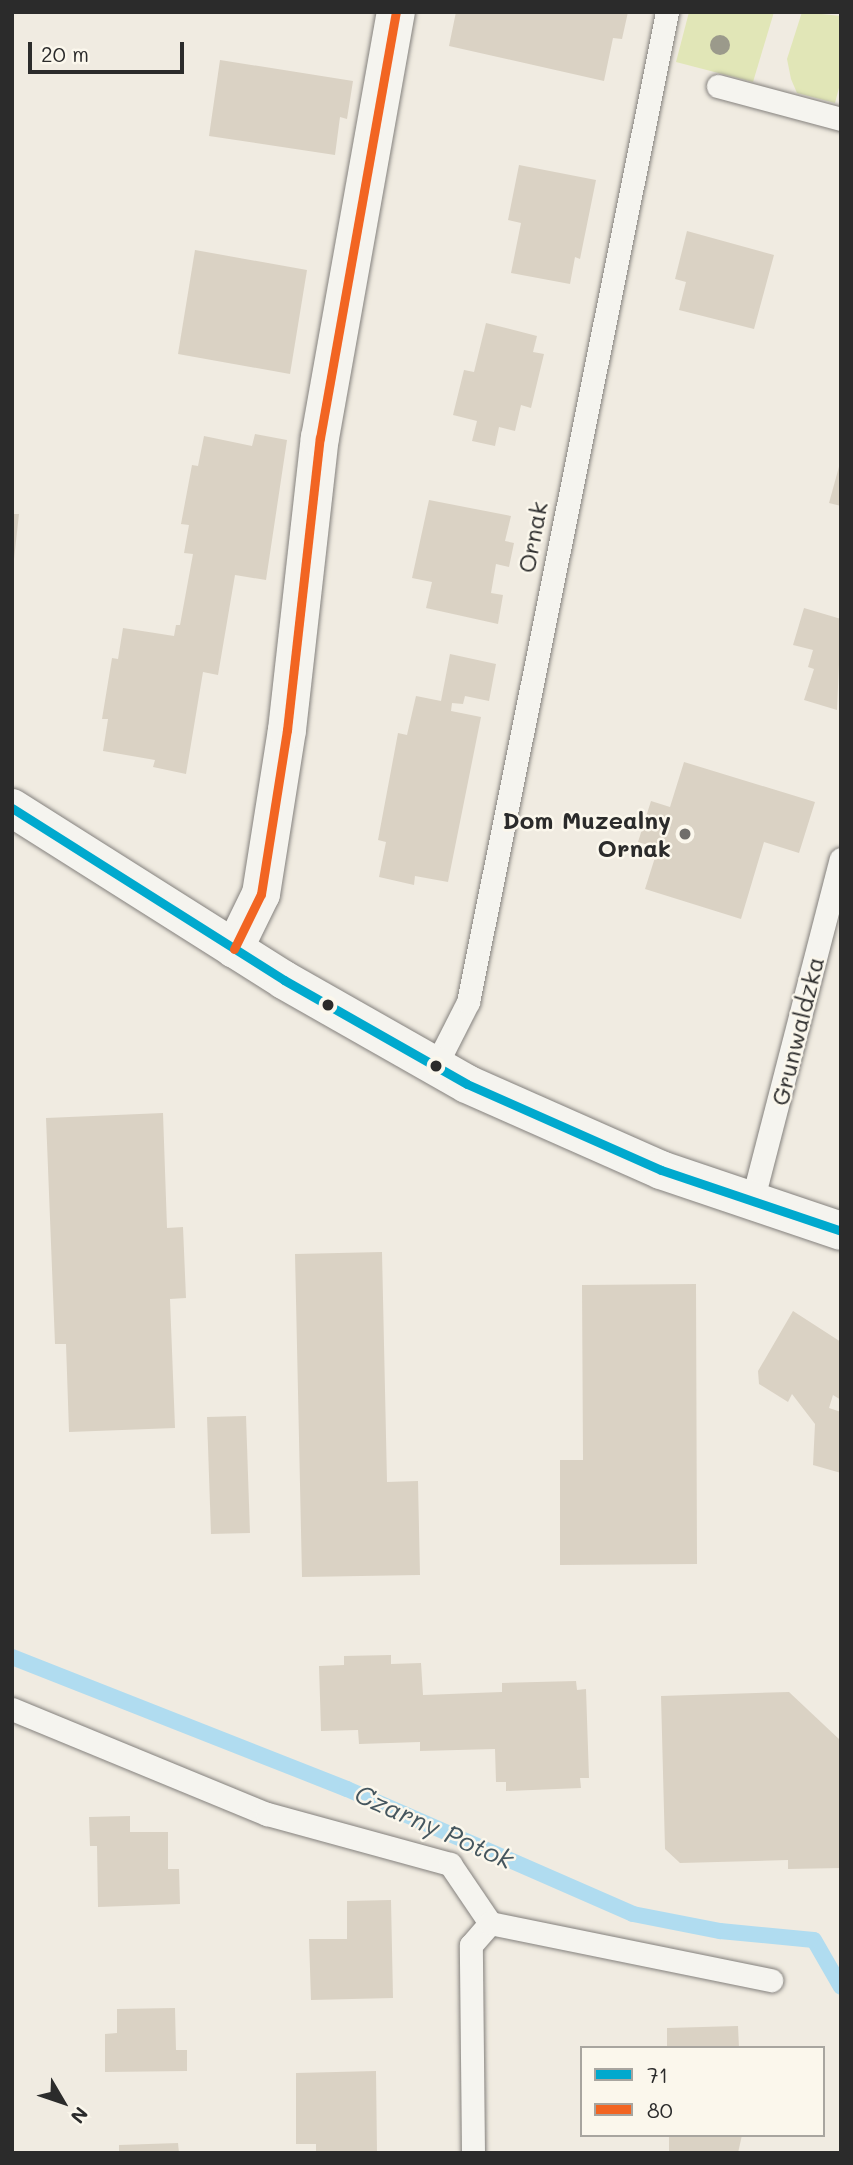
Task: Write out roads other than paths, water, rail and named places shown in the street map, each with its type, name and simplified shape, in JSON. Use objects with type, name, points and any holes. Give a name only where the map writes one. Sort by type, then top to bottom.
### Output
[{"type":"street","points":[[234,949],[261,894],[287,730],[320,438],[396,12]]},
{"type":"street","points":[[12,808],[234,949],[435,1067],[601,1146],[752,1202],[841,1231]]},
{"type":"lane","name":"Ornak","points":[[435,1067],[468,1002],[667,12]]},
{"type":"lane","points":[[718,86],[841,119]]},
{"type":"lane","name":"Grunwaldzka","points":[[752,1202],[841,859]]},
{"type":"lane","points":[[12,1709],[267,1814],[450,1864],[490,1923],[771,1980]]},
{"type":"lane","points":[[473,2153],[471,1945],[490,1923]]},
{"type":"waterway","name":"Czarny Potok","points":[[12,1657],[347,1789],[633,1914],[720,1931],[814,1940],[841,1987]]},
{"type":"place","name":"Dom Muzealny Ornak","points":[[685,834]]}]
